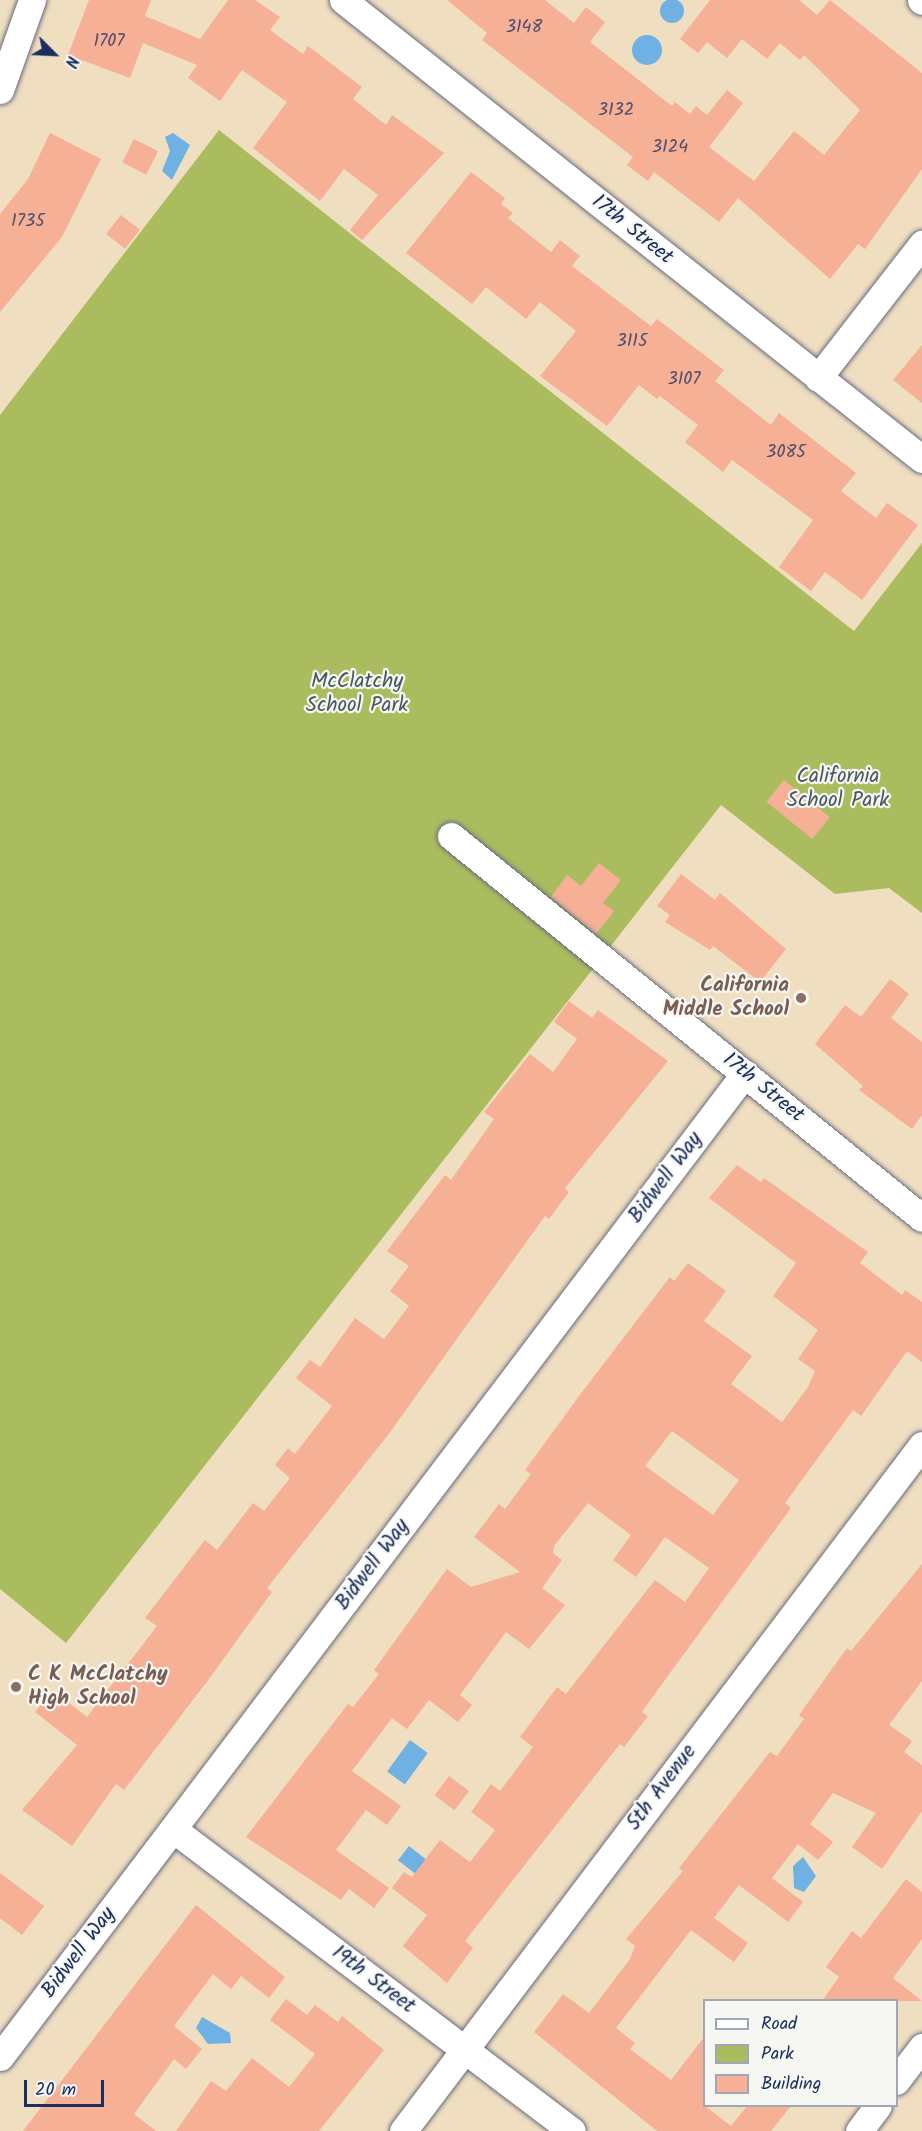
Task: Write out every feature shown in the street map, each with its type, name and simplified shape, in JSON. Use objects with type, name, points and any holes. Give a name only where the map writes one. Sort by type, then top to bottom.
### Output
[{"type":"street","points":[[0,90],[32,0]]},
{"type":"street","name":"17th Street","points":[[342,0],[922,459]]},
{"type":"street","points":[[818,378],[922,244]]},
{"type":"street","name":"17th Street","points":[[451,836],[601,961],[745,1073],[922,1218]]},
{"type":"street","name":"Bidwell Way","points":[[0,2058],[745,1073]]},
{"type":"street","name":"5th Avenue","points":[[403,2131],[922,1445]]},
{"type":"street","name":"19th Street","points":[[173,1829],[572,2131]]},
{"type":"street","points":[[898,2080],[922,2047]]},
{"type":"street","points":[[859,2131],[877,2107]]},
{"type":"green space","name":"McClatchy School Park","points":[[219,130],[854,631],[922,543],[922,913],[889,888],[835,894],[721,805],[66,1643],[0,1589],[0,415]]},
{"type":"water","points":[[672,-1],[677,0],[683,6],[683,16],[677,22],[672,23],[667,22],[661,16],[660,11],[661,6],[667,0]]},
{"type":"water","points":[[647,35],[653,36],[661,44],[661,56],[653,64],[647,65],[641,64],[633,56],[632,50],[633,44],[641,36]]},
{"type":"water","points":[[173,133],[190,145],[172,180],[162,171],[170,151],[165,137]]},
{"type":"water","points":[[410,1740],[428,1753],[405,1784],[387,1772]]},
{"type":"water","points":[[409,1846],[436,1867],[425,1881],[398,1860]]},
{"type":"water","points":[[803,1857],[816,1876],[804,1892],[794,1888],[793,1866]]},
{"type":"water","points":[[202,2017],[230,2033],[231,2043],[208,2044],[196,2028]]},
{"type":"building","points":[[89,0],[151,0],[145,16],[200,39],[228,0],[255,0],[280,17],[270,30],[303,54],[308,46],[362,87],[353,99],[386,125],[392,115],[444,153],[362,240],[350,230],[378,195],[344,169],[320,201],[253,148],[287,102],[242,70],[220,101],[188,78],[197,65],[143,43],[130,78],[68,55]]},
{"type":"building","points":[[447,0],[545,0],[574,23],[586,7],[605,22],[590,42],[672,106],[675,102],[690,114],[696,106],[707,115],[727,90],[743,103],[709,147],[754,181],[794,131],[824,155],[860,110],[804,55],[800,60],[780,43],[767,59],[742,39],[727,58],[707,42],[698,53],[680,39],[710,0],[799,0],[817,15],[830,0],[922,73],[922,169],[865,249],[858,244],[830,279],[738,198],[719,222],[654,172],[648,181],[627,165],[633,157],[482,40],[487,33]]},
{"type":"building","points":[[50,133],[101,159],[62,237],[0,312],[0,214],[28,179]]},
{"type":"building","points":[[134,139],[158,151],[146,174],[122,162]]},
{"type":"building","points":[[471,172],[505,198],[501,204],[513,213],[508,218],[551,252],[560,240],[580,256],[572,266],[651,326],[657,319],[724,370],[715,381],[771,425],[779,413],[856,473],[841,491],[876,518],[887,503],[918,525],[862,600],[825,572],[811,591],[779,567],[813,520],[732,460],[723,472],[685,442],[698,425],[660,396],[657,399],[639,385],[607,426],[540,376],[576,331],[540,302],[526,319],[486,287],[472,304],[406,253]]},
{"type":"building","points":[[121,215],[140,230],[125,249],[106,234]]},
{"type":"building","points":[[922,345],[922,403],[893,380]]},
{"type":"building","points":[[784,780],[830,817],[812,839],[766,802]]},
{"type":"building","points":[[599,863],[621,880],[603,903],[614,911],[596,934],[551,897],[567,875],[581,886]]},
{"type":"building","points":[[681,874],[715,900],[720,893],[786,949],[760,982],[713,946],[710,950],[665,922],[670,915],[657,906]]},
{"type":"building","points":[[890,979],[909,994],[891,1018],[922,1042],[922,1115],[912,1129],[859,1090],[863,1086],[815,1044],[845,1005],[861,1017]]},
{"type":"building","points":[[569,1001],[592,1018],[598,1010],[668,1061],[565,1188],[569,1192],[549,1219],[545,1216],[388,1435],[267,1588],[272,1592],[209,1679],[124,1790],[116,1784],[72,1846],[22,1810],[77,1745],[35,1712],[52,1690],[87,1717],[157,1626],[145,1618],[205,1540],[217,1550],[253,1503],[264,1511],[290,1478],[275,1465],[288,1448],[295,1454],[332,1406],[296,1378],[310,1360],[320,1367],[355,1318],[384,1339],[409,1306],[390,1291],[409,1266],[387,1251],[445,1175],[451,1180],[494,1119],[484,1112],[530,1054],[553,1072],[577,1039],[554,1022]]},
{"type":"building","points":[[737,1165],[761,1182],[764,1178],[868,1252],[860,1263],[902,1295],[905,1290],[922,1302],[922,1362],[907,1351],[861,1416],[853,1410],[785,1503],[791,1508],[642,1712],[648,1716],[624,1747],[620,1744],[465,1941],[473,1948],[447,1983],[403,1946],[427,1915],[392,1888],[404,1872],[412,1877],[440,1840],[470,1862],[495,1830],[471,1812],[491,1784],[500,1791],[533,1747],[520,1737],[557,1687],[566,1694],[655,1580],[685,1602],[709,1568],[665,1537],[636,1577],[613,1560],[631,1535],[588,1503],[554,1546],[553,1553],[562,1560],[542,1588],[565,1605],[529,1649],[506,1632],[460,1695],[472,1705],[458,1722],[429,1700],[407,1729],[392,1718],[352,1771],[401,1806],[387,1825],[366,1810],[336,1850],[389,1888],[374,1908],[349,1889],[341,1900],[246,1837],[348,1704],[353,1707],[379,1674],[374,1670],[447,1569],[471,1587],[520,1572],[474,1537],[499,1504],[505,1509],[531,1474],[525,1470],[670,1277],[674,1281],[688,1263],[726,1291],[704,1321],[752,1356],[731,1384],[782,1422],[808,1387],[815,1371],[798,1359],[818,1330],[773,1296],[796,1263],[709,1198]],"holes":[[[672,1431],[739,1480],[713,1515],[645,1466]]]},
{"type":"building","points":[[922,1564],[922,1681],[889,1725],[912,1741],[904,1752],[922,1765],[922,1811],[882,1869],[852,1847],[876,1813],[833,1793],[810,1824],[833,1842],[818,1860],[798,1844],[772,1878],[803,1902],[788,1922],[739,1885],[714,1918],[748,1943],[734,1962],[691,1930],[616,2028],[635,2043],[630,2049],[671,2080],[703,2039],[703,2107],[706,2107],[731,2126],[746,2107],[790,2107],[771,2131],[657,2131],[534,2032],[563,1994],[589,2013],[630,1959],[635,1946],[626,1939],[683,1871],[679,1868],[770,1752],[777,1756],[804,1719],[799,1715],[847,1648],[851,1651]]},
{"type":"building","points":[[449,1776],[469,1791],[455,1810],[435,1795]]},
{"type":"building","points":[[0,1873],[44,1906],[22,1935],[0,1918]]},
{"type":"building","points":[[906,1879],[922,1892],[922,1939],[893,1978],[922,2001],[823,1999],[839,1977],[826,1967],[852,1931],[861,1938]]},
{"type":"building","points":[[196,1905],[285,1977],[269,1998],[241,1976],[231,1989],[213,1974],[174,2026],[202,2049],[186,2069],[174,2059],[134,2114],[156,2131],[23,2131]]},
{"type":"building","points":[[286,1999],[307,2015],[315,2005],[338,2022],[342,2016],[384,2050],[319,2131],[176,2131],[211,2081],[226,2091],[252,2058],[289,2087],[315,2054],[270,2020]]},
{"type":"place","name":"California Middle School","points":[[801,998]]},
{"type":"place","name":"C K McClatchy High School","points":[[16,1687]]},
{"type":"park label","name":"California School Park","points":[[838,789]]}]
